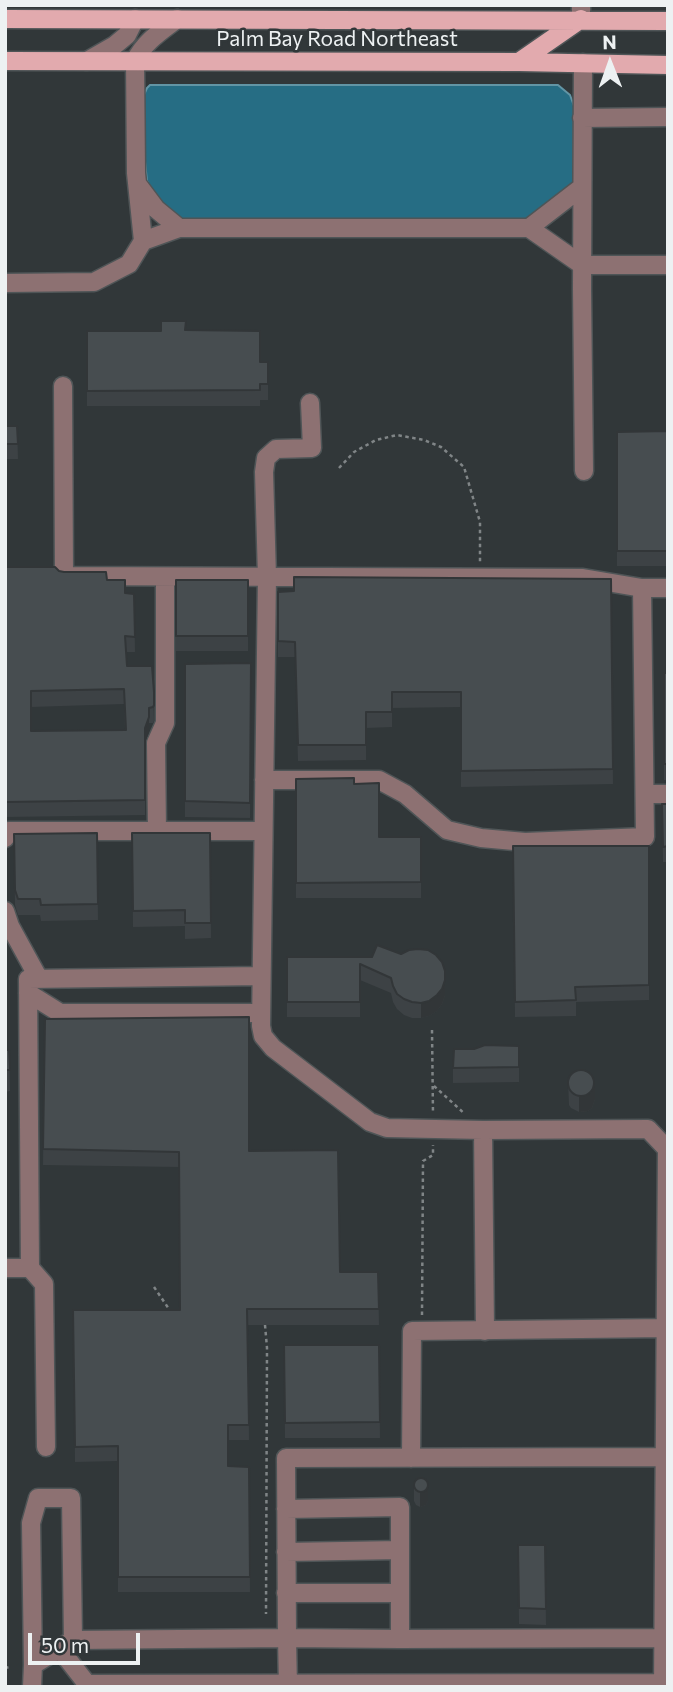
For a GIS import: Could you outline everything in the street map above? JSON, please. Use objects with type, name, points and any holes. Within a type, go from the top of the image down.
[{"type":"main road","name":"Palm Bay Road Northeast","points":[[5,19],[581,12],[668,20]]},
{"type":"main road","points":[[519,62],[581,12]]},
{"type":"main road","name":"Palm Bay Road Northeast","points":[[5,61],[519,62],[668,65]]},
{"type":"street","points":[[87,61],[127,35],[135,19]]},
{"type":"street","points":[[5,284],[94,282],[129,264],[143,241],[137,184],[135,61],[151,38],[177,19]]},
{"type":"street","points":[[583,63],[584,471]]},
{"type":"street","points":[[582,118],[668,117]]},
{"type":"street","points":[[137,184],[156,209],[179,228]]},
{"type":"street","points":[[529,228],[582,187]]},
{"type":"street","points":[[143,241],[179,228],[529,228],[582,265],[668,265]]},
{"type":"street","points":[[63,386],[64,576],[583,578],[642,588],[668,588]]},
{"type":"street","points":[[32,1687],[31,1523],[38,1498],[71,1498],[66,1644],[88,1684],[663,1685],[667,1149],[648,1129],[387,1128],[370,1122],[273,1048],[263,1036],[261,976],[267,577],[265,458],[276,449],[312,448],[310,403]]},
{"type":"street","points":[[157,831],[156,743],[165,723],[165,577]]},
{"type":"street","points":[[264,780],[380,780],[405,794],[447,830],[481,838],[525,842],[645,837],[642,588]]},
{"type":"street","points":[[645,794],[668,794]]},
{"type":"street","points":[[5,838],[9,831],[263,831]]},
{"type":"street","points":[[5,911],[34,986],[60,1013],[261,1013]]},
{"type":"street","points":[[34,986],[261,976]]},
{"type":"street","points":[[34,986],[30,1268],[44,1284],[46,1447]]},
{"type":"street","points":[[483,1130],[485,1331]]},
{"type":"street","points":[[5,1268],[30,1268]]},
{"type":"street","points":[[411,1458],[412,1331],[666,1328]]},
{"type":"street","points":[[288,1685],[286,1458],[665,1457]]},
{"type":"street","points":[[286,1508],[400,1507],[400,1639]]},
{"type":"street","points":[[286,1552],[400,1550]]},
{"type":"street","points":[[286,1593],[400,1593]]},
{"type":"street","points":[[33,1665],[66,1644],[287,1638],[663,1639]]},
{"type":"path","points":[[339,468],[354,452],[376,440],[397,435],[424,440],[441,447],[464,467],[480,522],[480,577]]},
{"type":"path","points":[[422,1331],[424,1161],[433,1155],[432,1030]]},
{"type":"path","points":[[433,1085],[483,1130]]},
{"type":"path","points":[[154,1287],[173,1315]]},
{"type":"path","points":[[257,1325],[266,1325],[267,1348],[266,1614]]},
{"type":"path","points":[[5,1668],[10,1667]]},
{"type":"water","points":[[150,85],[558,85],[570,95],[574,106],[573,184],[532,218],[504,226],[187,223],[156,201],[147,181],[143,97]]},
{"type":"building","points":[[161,321],[186,321],[185,330],[260,331],[260,362],[268,362],[268,384],[260,384],[260,390],[87,391],[87,331],[161,331]]},
{"type":"building","points":[[5,426],[17,426],[18,444],[5,444]]},
{"type":"building","points":[[668,431],[668,551],[617,551],[617,432]]},
{"type":"building","points":[[5,567],[55,567],[64,572],[106,572],[107,580],[125,580],[125,593],[134,594],[135,637],[125,636],[127,666],[152,666],[154,705],[149,708],[145,728],[145,800],[5,802]],"holes":[[[124,689],[126,730],[31,731],[31,691]]]},
{"type":"building","points":[[294,577],[611,579],[613,769],[461,771],[461,692],[392,692],[392,712],[366,712],[366,745],[298,745],[295,642],[278,641],[278,592],[294,591]]},
{"type":"building","points":[[176,580],[248,580],[248,636],[176,636]]},
{"type":"building","points":[[251,663],[250,803],[185,801],[185,664]]},
{"type":"building","points":[[664,673],[668,673],[668,764],[664,764]]},
{"type":"building","points":[[354,778],[354,784],[379,783],[379,837],[421,837],[421,882],[296,883],[296,779]]},
{"type":"building","points":[[662,804],[668,804],[668,846],[663,847]]},
{"type":"building","points":[[97,833],[98,904],[41,905],[40,899],[18,899],[15,890],[14,834]]},
{"type":"building","points":[[132,833],[210,833],[211,923],[185,923],[185,910],[133,911]]},
{"type":"building","points":[[513,846],[649,846],[649,985],[575,987],[576,1000],[515,1002]]},
{"type":"building","points":[[377,945],[401,954],[418,949],[428,950],[436,955],[445,971],[442,989],[429,1001],[412,1002],[397,994],[391,978],[360,964],[360,1002],[287,1002],[287,957],[372,957]]},
{"type":"building","points":[[249,1017],[249,1151],[338,1150],[340,1272],[378,1272],[379,1309],[247,1309],[249,1425],[228,1425],[228,1466],[249,1467],[250,1577],[118,1577],[118,1446],[75,1447],[73,1310],[180,1310],[179,1152],[43,1149],[45,1019]]},
{"type":"building","points":[[485,1045],[519,1046],[519,1067],[453,1068],[454,1049],[474,1049]]},
{"type":"building","points":[[5,1050],[9,1050],[10,1070],[5,1070]]},
{"type":"building","points":[[581,1070],[590,1074],[594,1083],[590,1092],[581,1096],[572,1092],[568,1083],[572,1074]]},
{"type":"building","points":[[284,1345],[379,1345],[380,1422],[285,1423]]},
{"type":"building","points":[[421,1478],[426,1480],[426,1490],[421,1492],[416,1490],[414,1485],[416,1480]]},
{"type":"building","points":[[518,1545],[545,1545],[546,1609],[519,1608]]}]
